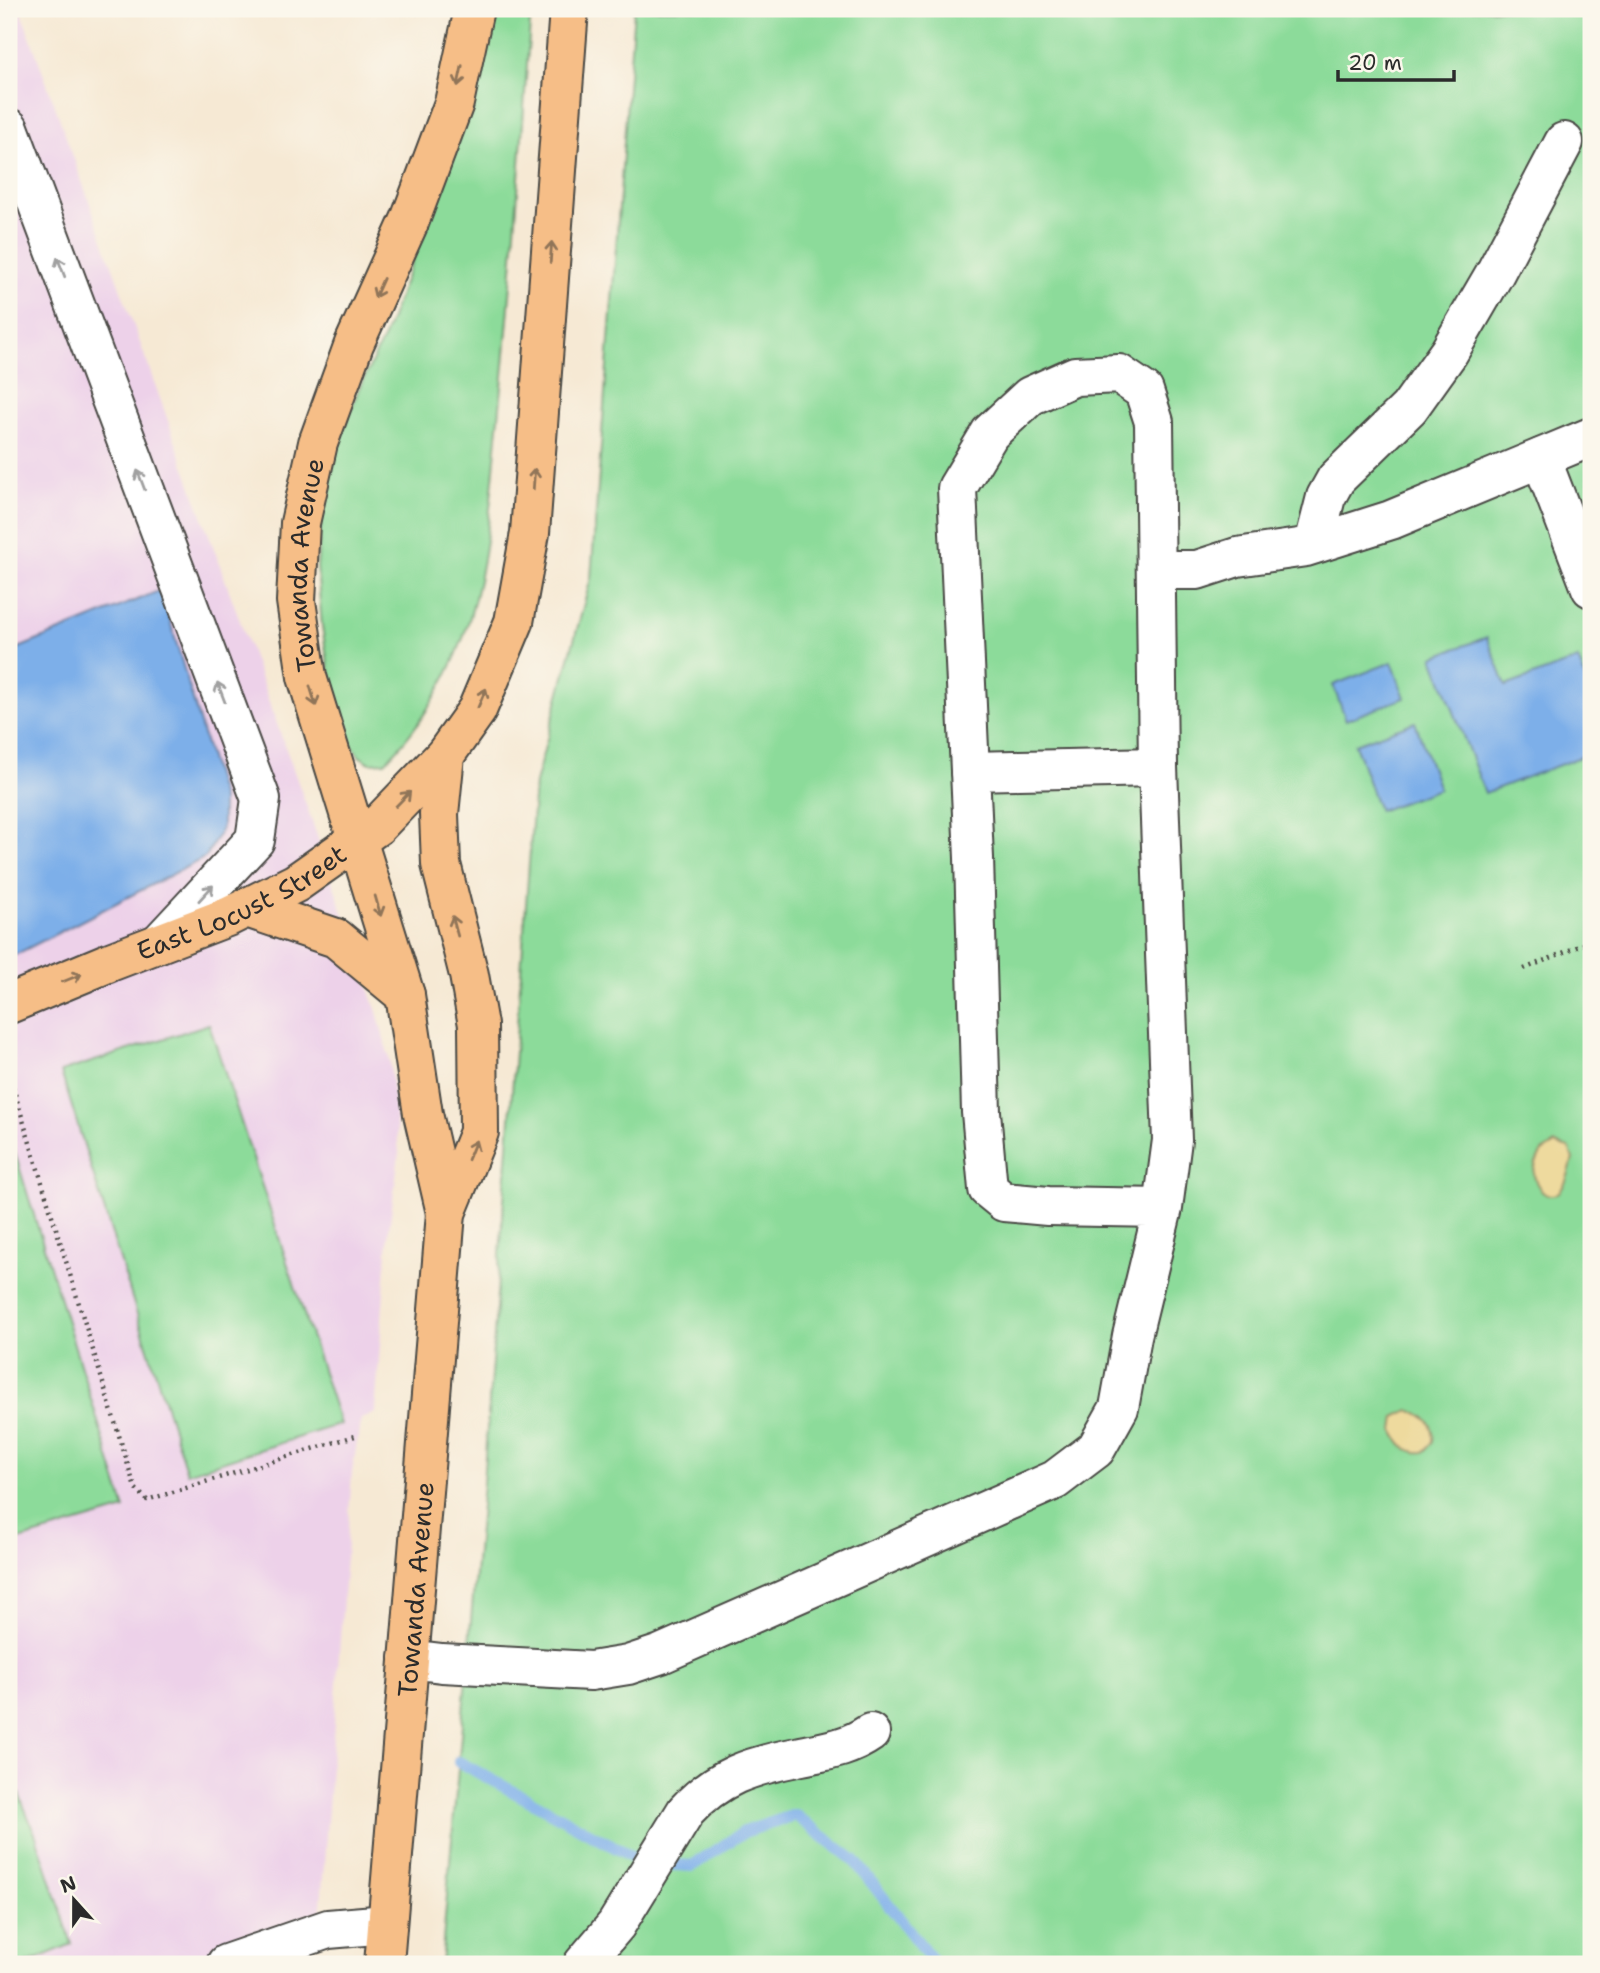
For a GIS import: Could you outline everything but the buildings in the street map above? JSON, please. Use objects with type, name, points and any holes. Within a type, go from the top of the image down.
[{"type":"main road","name":"Towanda Avenue","points":[[446,1213],[423,1114],[405,995],[307,677],[296,601],[300,523],[318,443],[345,369],[410,220],[454,103],[474,9]]},
{"type":"main road","points":[[444,755],[477,710],[514,622],[530,533],[569,9]]},
{"type":"main road","name":"Towanda Avenue","points":[[384,1964],[446,1213],[479,1132],[478,1025],[469,975],[441,864],[439,814],[444,755]]},
{"type":"main road","name":"East Locust Street","points":[[9,1004],[230,916],[296,883],[377,827],[444,755]]},
{"type":"main road","points":[[247,908],[335,938],[405,995]]},
{"type":"lane","points":[[9,128],[261,799],[255,840],[159,943]]},
{"type":"lane","points":[[1314,544],[1326,497],[1336,479],[1409,408],[1449,352],[1495,273],[1564,142]]},
{"type":"lane","points":[[409,1659],[591,1671],[628,1665],[661,1654],[1055,1480],[1096,1449],[1119,1408],[1132,1336],[1163,1208],[1172,1140],[1158,766],[1154,422],[1144,391],[1119,374],[1075,376],[1030,396],[990,433],[957,488],[970,771],[981,1112],[988,1189],[1004,1202],[1048,1206],[1163,1208]]},
{"type":"lane","points":[[1156,570],[1197,570],[1237,557],[1314,544],[1391,520],[1591,437]]},
{"type":"lane","points":[[1541,458],[1591,588]]},
{"type":"lane","points":[[970,771],[1158,766]]},
{"type":"lane","points":[[583,1964],[616,1925],[686,1811],[701,1796],[721,1780],[743,1770],[853,1745],[870,1733]]},
{"type":"lane","points":[[226,1964],[328,1929],[387,1924]]},
{"type":"path","points":[[1524,969],[1591,941]]},
{"type":"path","points":[[9,1074],[135,1488],[147,1500],[358,1434]]},
{"type":"shaded area","points":[[9,9],[20,9],[309,813],[377,1012],[390,1062],[399,1153],[388,1237],[375,1413],[361,1419],[352,1472],[320,1919],[197,1964],[9,1964]]},
{"type":"green space","points":[[483,9],[531,9],[508,315],[486,543],[470,617],[447,675],[424,714],[399,748],[385,762],[370,763],[359,756],[345,735],[329,669],[317,567],[322,511],[337,449],[358,391],[384,337],[446,169]]},
{"type":"green space","points":[[634,9],[1591,9],[1591,1964],[441,1964],[483,1483],[535,783],[591,578]]},
{"type":"green space","points":[[209,1024],[340,1424],[187,1473],[61,1072]]},
{"type":"green space","points":[[9,1134],[125,1509],[9,1543]]},
{"type":"green space","points":[[9,1770],[36,1836],[72,1944],[24,1964],[9,1964]]},
{"type":"sand","points":[[1555,1144],[1569,1148],[1573,1159],[1562,1188],[1551,1195],[1539,1187],[1534,1170],[1542,1152]]},
{"type":"sand","points":[[1409,1410],[1424,1417],[1433,1430],[1433,1442],[1424,1452],[1405,1447],[1393,1430],[1395,1417]]},
{"type":"water","points":[[161,590],[222,799],[222,828],[206,857],[15,955],[9,955],[9,652]]},
{"type":"water","points":[[1487,637],[1506,686],[1578,659],[1591,693],[1591,753],[1485,793],[1433,657]]},
{"type":"water","points":[[1392,662],[1405,698],[1346,720],[1333,685]]},
{"type":"water","points":[[1415,722],[1439,789],[1379,811],[1355,744]]},
{"type":"waterway","points":[[459,1762],[644,1863],[692,1866],[744,1832],[795,1815],[854,1860],[935,1964]]}]
